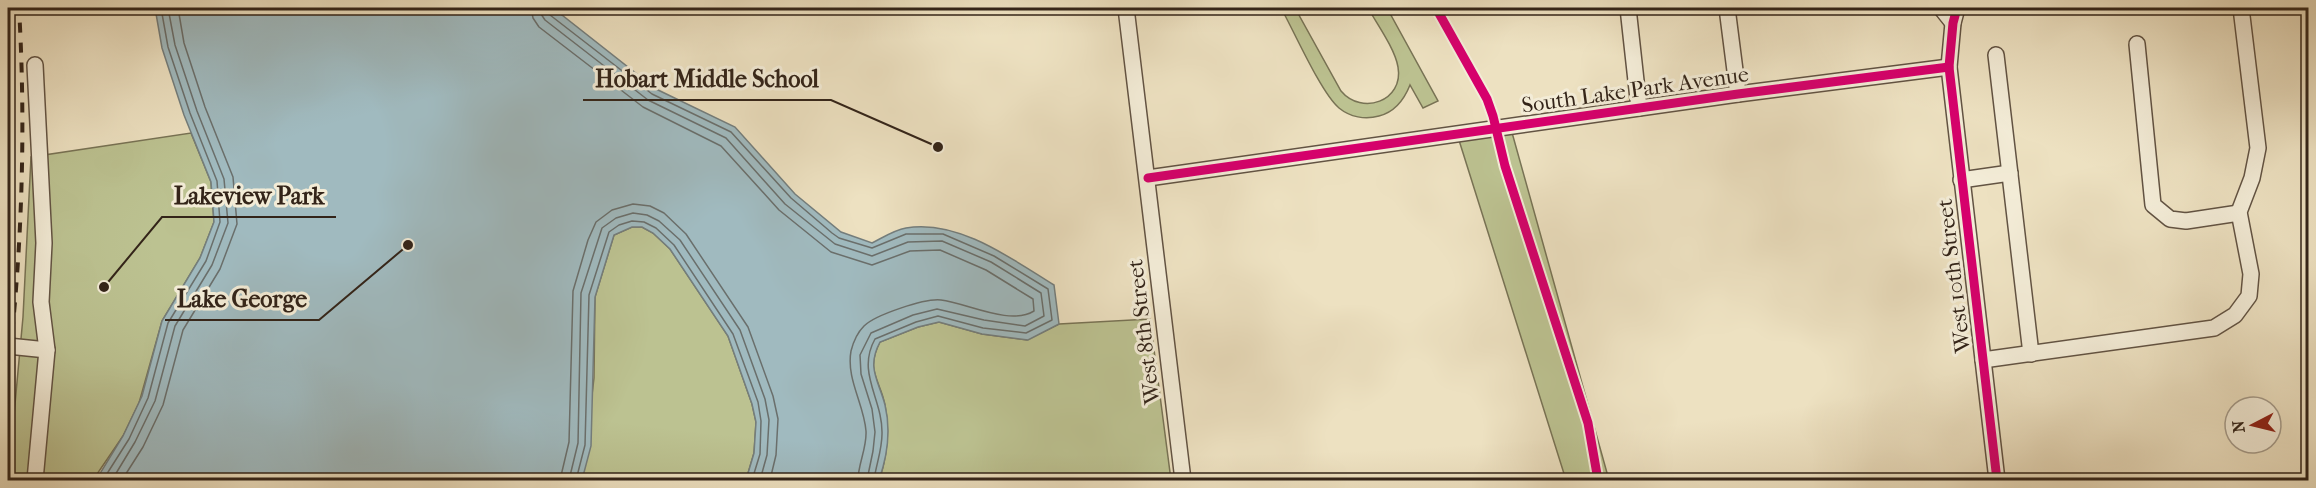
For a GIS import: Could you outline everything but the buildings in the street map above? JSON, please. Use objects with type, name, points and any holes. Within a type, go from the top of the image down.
[{"type":"street","name":"West 8th Street","points":[[1126,8],[1148,178],[1182,480]]},
{"type":"street","points":[[1628,8],[1639,108]]},
{"type":"street","points":[[1726,8],[1738,94]]},
{"type":"street","points":[[1941,8],[1953,23]]},
{"type":"street","name":"West 10th Street","points":[[1957,8],[1953,23],[1949,67],[1997,480]]},
{"type":"street","points":[[1983,360],[2214,328],[2235,315],[2249,296],[2251,274],[2239,213],[2252,178],[2258,148],[2241,8]]},
{"type":"street","points":[[2137,44],[2153,205],[2170,219],[2186,221],[2239,213]]},
{"type":"street","points":[[1996,55],[2031,354]]},
{"type":"street","points":[[35,65],[44,243],[41,303],[47,350],[35,480]]},
{"type":"street","name":"South Lake Park Avenue","points":[[1148,178],[1738,94],[1949,67]]},
{"type":"street","points":[[1961,180],[2010,173]]},
{"type":"street","points":[[8,346],[47,350]]},
{"type":"green space","points":[[1281,8],[1295,8],[1341,91],[1350,99],[1360,103],[1370,103],[1388,96],[1395,89],[1398,79],[1398,67],[1393,52],[1368,8],[1387,8],[1438,101],[1423,108],[1410,85],[1398,105],[1385,114],[1363,118],[1343,111],[1324,89]]},
{"type":"green space","points":[[1511,129],[1609,480],[1566,480],[1458,137]]},
{"type":"green space","points":[[191,133],[211,182],[214,222],[200,258],[162,321],[139,403],[123,436],[93,480],[8,480],[23,317],[31,157]]},
{"type":"green space","points":[[632,227],[642,227],[653,233],[670,249],[728,336],[756,422],[754,453],[746,480],[582,480],[594,378],[595,297],[614,235]]},
{"type":"green space","points":[[1150,319],[1171,480],[879,480],[886,453],[887,434],[887,414],[874,368],[880,342],[918,327],[939,322],[982,334],[1027,340],[1059,324]]},
{"type":"water","points":[[155,8],[553,8],[656,89],[735,127],[795,194],[841,232],[872,243],[906,228],[926,227],[945,229],[984,243],[1054,285],[1059,324],[1028,340],[982,334],[939,322],[918,327],[880,342],[874,359],[874,367],[887,414],[888,434],[879,480],[746,480],[754,453],[756,422],[728,336],[670,249],[653,233],[642,227],[632,227],[614,235],[595,297],[591,446],[582,480],[96,480],[123,436],[142,396],[162,321],[200,258],[214,222],[211,182],[184,115],[162,48]]},
{"type":"railway","points":[[8,372],[17,281],[21,190],[22,99],[19,8]]},
{"type":"cycle path","points":[[1436,8],[1487,99],[1493,116],[1505,166],[1588,423],[1598,480]]},
{"type":"cycle path","points":[[1957,8],[1953,23],[1949,67],[1997,480]]},
{"type":"cycle path","points":[[1148,178],[1738,94],[1949,67]]},
{"type":"place","name":"Hobart Middle School","points":[[938,147]]},
{"type":"place","name":"Lake George","points":[[408,245]]},
{"type":"place","name":"Lakeview Park","points":[[104,287]]}]
